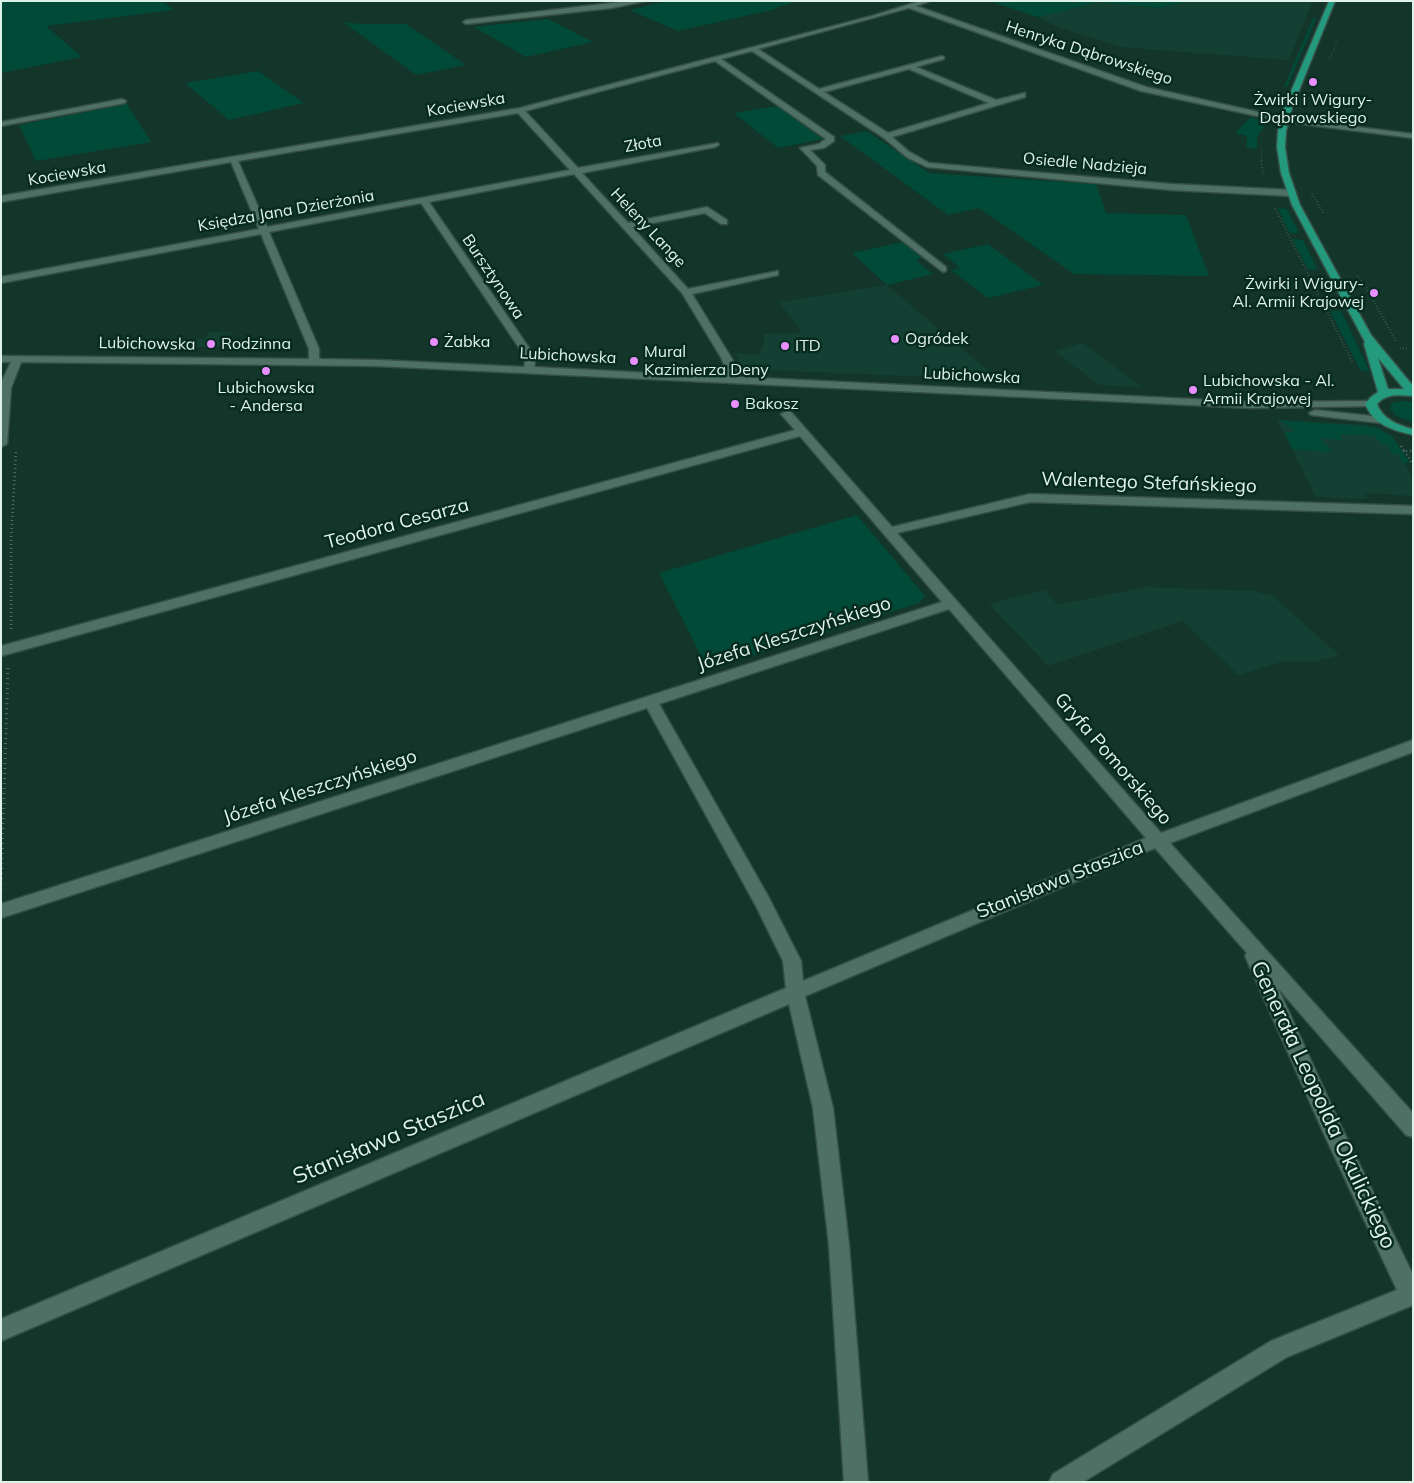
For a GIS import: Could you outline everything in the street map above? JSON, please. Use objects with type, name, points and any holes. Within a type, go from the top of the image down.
[{"type":"main road","points":[[1332,1],[1288,108],[1281,147],[1284,173],[1296,205],[1366,336],[1384,393]]},
{"type":"main road","points":[[1366,336],[1413,393]]},
{"type":"main road","points":[[1408,447],[1407,431],[1382,420],[1373,412],[1371,404],[1374,398],[1384,393],[1413,393]]},
{"type":"street","points":[[466,22],[642,1]]},
{"type":"street","name":"Kociewska","points":[[1,200],[520,110],[927,1]]},
{"type":"street","name":"Henryka Dąbrowskiego","points":[[909,6],[1144,89],[1285,120],[1413,136]]},
{"type":"street","name":"Osiedle Nadzieja","points":[[753,49],[887,136],[897,148],[927,165],[1171,187],[1292,193]]},
{"type":"street","points":[[715,58],[831,139],[821,146],[804,148],[821,165],[821,173],[943,269]]},
{"type":"street","points":[[818,91],[942,58]]},
{"type":"street","points":[[910,67],[996,103]]},
{"type":"street","points":[[887,136],[1022,95]]},
{"type":"street","points":[[1,124],[122,101]]},
{"type":"street","name":"Heleny Lange","points":[[520,110],[686,292],[727,359],[733,380]]},
{"type":"street","name":"Złota","points":[[576,172],[716,145]]},
{"type":"street","points":[[234,160],[314,349],[314,362]]},
{"type":"street","name":"Księdza Jana Dzierżonia","points":[[1,280],[576,172]]},
{"type":"street","name":"Bursztynowa","points":[[424,201],[531,358],[528,370]]},
{"type":"street","points":[[625,226],[707,210],[724,222]]},
{"type":"street","points":[[686,292],[775,273]]},
{"type":"street","name":"Lubichowska","points":[[1,359],[377,363],[1252,406],[1382,420]]},
{"type":"street","points":[[1,444],[4,389],[11,366],[18,359]]},
{"type":"street","name":"Lubichowska","points":[[1252,406],[1371,404]]},
{"type":"street","name":"Gryfa Pomorskiego","points":[[787,414],[1158,841],[1413,1128]]},
{"type":"street","name":"Teodora Cesarza","points":[[1,651],[802,432]]},
{"type":"street","name":"Walentego Stefańskiego","points":[[889,531],[1030,498],[1413,510]]},
{"type":"street","name":"Józefa Kleszczyńskiego","points":[[1,911],[951,604]]},
{"type":"street","points":[[650,701],[792,961],[795,991],[823,1108],[839,1245],[856,1482]]},
{"type":"street","name":"Stanisława Staszica","points":[[1,1330],[795,991],[1124,853],[1413,746]]},
{"type":"street","name":"Generała Leopolda Okulickiego","points":[[1062,1482],[1279,1349],[1412,1294],[1332,1130],[1249,943]]},
{"type":"path","points":[[1326,60],[1331,56],[1338,39]]},
{"type":"path","points":[[1309,190],[1325,217]]},
{"type":"path","points":[[1358,282],[1353,273],[1363,282],[1404,354]]},
{"type":"path","points":[[770,408],[766,403],[774,401],[774,395]]},
{"type":"path","points":[[1408,447],[1413,464]]},
{"type":"shaded area","points":[[1,1],[162,1],[174,10],[46,26],[82,57],[1,73]]},
{"type":"shaded area","points":[[668,1],[799,1],[776,9],[678,31],[630,10]]},
{"type":"shaded area","points":[[989,1],[1188,1],[1161,8],[1098,2],[1038,17]]},
{"type":"shaded area","points":[[1188,1],[1313,1],[1289,60],[1120,47],[1058,27],[1038,17],[1098,2],[1161,8]]},
{"type":"shaded area","points":[[1314,16],[1316,19],[1287,87],[1284,87]]},
{"type":"shaded area","points":[[548,19],[593,42],[526,57],[474,27]]},
{"type":"shaded area","points":[[343,22],[406,24],[466,65],[416,75]]},
{"type":"shaded area","points":[[258,71],[304,103],[229,120],[185,83]]},
{"type":"shaded area","points":[[127,104],[151,142],[36,161],[19,125]]},
{"type":"shaded area","points":[[777,106],[823,139],[778,148],[734,113]]},
{"type":"shaded area","points":[[1251,117],[1261,120],[1265,126],[1257,137],[1257,149],[1246,147],[1247,136],[1235,133]]},
{"type":"shaded area","points":[[867,131],[929,173],[1096,184],[1106,213],[1186,215],[1209,276],[1074,274],[979,208],[948,215],[840,136]]},
{"type":"shaded area","points":[[1278,208],[1287,209],[1299,233],[1289,233]]},
{"type":"shaded area","points":[[1292,239],[1303,240],[1318,270],[1308,269]]},
{"type":"shaded area","points":[[903,242],[921,257],[917,261],[933,274],[887,285],[852,253]]},
{"type":"shaded area","points":[[988,244],[1043,285],[988,298],[951,270],[960,268],[943,254]]},
{"type":"shaded area","points":[[887,285],[999,380],[744,369],[734,353],[758,355],[763,345],[764,334],[802,333],[779,302]]},
{"type":"shaded area","points":[[1330,311],[1341,311],[1370,372],[1360,370]]},
{"type":"shaded area","points":[[208,332],[232,332],[224,347],[190,347],[194,339],[205,339]]},
{"type":"shaded area","points":[[1083,343],[1142,387],[1099,385],[1055,351]]},
{"type":"shaded area","points":[[1402,401],[1413,402],[1413,422],[1396,416],[1390,409],[1392,403]]},
{"type":"shaded area","points":[[1277,420],[1367,425],[1392,438],[1413,479],[1413,496],[1365,493],[1367,499],[1316,497]]},
{"type":"shaded area","points":[[1279,420],[1375,427],[1392,436],[1410,463],[1403,463],[1399,454],[1393,454],[1387,445],[1381,444],[1375,436],[1340,434],[1342,440],[1321,438],[1331,452],[1292,449],[1285,432],[1296,432]]},
{"type":"shaded area","points":[[857,515],[925,596],[919,603],[708,670],[659,573]]},
{"type":"shaded area","points":[[1147,587],[1254,591],[1273,596],[1339,655],[1318,661],[1285,661],[1238,675],[1183,621],[1048,666],[989,604],[1044,590],[1058,605]]},
{"type":"place","name":"Żwirki i Wigury- Dąbrowskiego","points":[[1313,82]]},
{"type":"place","name":"Żwirki i Wigury- Al. Armii Krajowej","points":[[1374,293]]},
{"type":"place","name":"Ogródek","points":[[895,339]]},
{"type":"place","name":"Żabka","points":[[434,342]]},
{"type":"place","name":"Rodzinna","points":[[211,344]]},
{"type":"place","name":"ITD","points":[[785,346]]},
{"type":"place","name":"Mural Kazimierza Deny","points":[[634,361]]},
{"type":"place","name":"Lubichowska - Andersa","points":[[266,371]]},
{"type":"place","name":"Lubichowska - Al. Armii Krajowej","points":[[1193,390]]},
{"type":"place","name":"Bakosz","points":[[735,404]]}]
